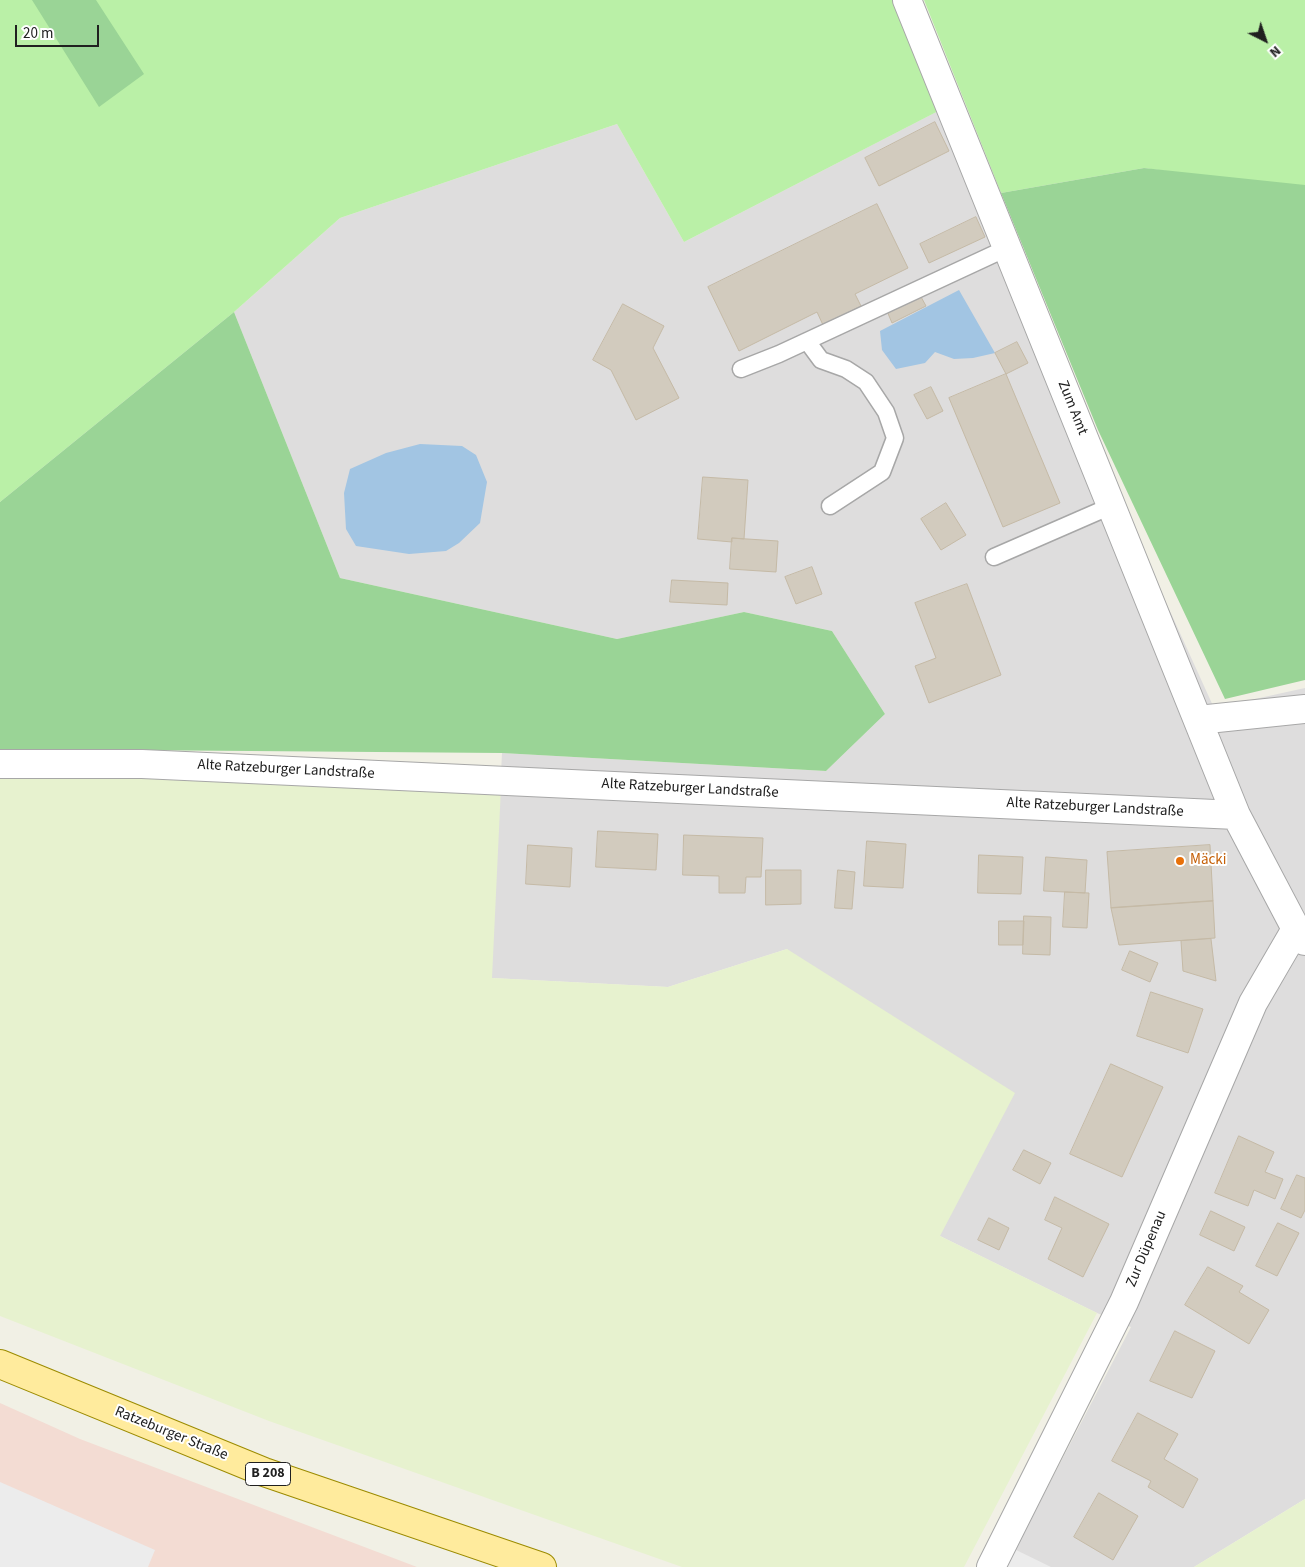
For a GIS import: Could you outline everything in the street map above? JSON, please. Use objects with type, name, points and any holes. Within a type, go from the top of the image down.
[{"type":"main road","name":"Ratzeburger Straße","points":[[0,1364],[264,1472],[542,1567]]},
{"type":"street","name":"Zum Amt","points":[[908,0],[1236,815]]},
{"type":"street","points":[[1198,720],[1305,708]]},
{"type":"street","name":"Alte Ratzeburger Landstraße","points":[[0,764],[142,764],[1236,815]]},
{"type":"street","points":[[1236,815],[1300,935]]},
{"type":"street","name":"Zur Düpenau","points":[[991,1567],[1124,1302],[1253,1003],[1300,935]]},
{"type":"lane","points":[[741,369],[807,341],[1007,248]]},
{"type":"lane","points":[[807,341],[821,360],[846,369],[866,382],[886,412],[895,438],[882,472],[830,506]]},
{"type":"lane","points":[[994,557],[1111,506]]},
{"type":"shaded area","points":[[942,109],[1214,708],[1305,688],[1305,1499],[1194,1567],[1006,1567],[1131,1327],[1097,1313],[940,1236],[787,949],[668,987],[491,978],[502,753],[826,771],[885,714],[832,631],[744,612],[617,639],[340,578],[234,312],[340,218],[617,124],[684,242]]},
{"type":"shaded area","points":[[0,1403],[80,1439],[417,1567],[0,1567]]},
{"type":"shaded area","points":[[0,1482],[155,1550],[148,1567],[0,1567]]},
{"type":"shaded area","points":[[1012,1548],[1051,1567],[1002,1567]]},
{"type":"green space","points":[[0,0],[907,0],[950,105],[684,242],[617,124],[340,218],[234,312],[0,502]]},
{"type":"green space","points":[[32,0],[96,0],[144,74],[99,107]]},
{"type":"green space","points":[[924,0],[1305,0],[1305,190],[1144,168],[1001,193]]},
{"type":"green space","points":[[1144,168],[1305,185],[1305,680],[1225,699],[1098,430],[1001,193]]},
{"type":"green space","points":[[234,312],[340,578],[617,639],[744,612],[832,631],[885,714],[826,771],[502,753],[0,749],[0,502]]},
{"type":"green space","points":[[113,774],[501,787],[492,978],[668,987],[787,949],[1015,1093],[940,1236],[1097,1313],[964,1567],[682,1567],[269,1421],[0,1316],[0,777]]},
{"type":"green space","points":[[1305,1499],[1305,1567],[1194,1567]]},
{"type":"water","points":[[959,290],[995,353],[973,358],[954,359],[935,352],[925,363],[896,369],[882,350],[880,331]]},
{"type":"water","points":[[420,444],[462,446],[476,455],[487,482],[480,523],[459,543],[446,551],[409,554],[356,546],[346,529],[344,493],[350,469],[386,453]]},
{"type":"building","points":[[935,122],[949,151],[879,186],[865,158]]},
{"type":"building","points":[[877,204],[908,268],[855,294],[861,306],[823,325],[817,312],[739,351],[708,287]]},
{"type":"building","points":[[976,217],[985,237],[929,263],[920,244]]},
{"type":"building","points":[[920,295],[926,306],[892,323],[887,311]]},
{"type":"building","points":[[623,304],[664,326],[653,348],[679,398],[636,420],[611,370],[593,360]]},
{"type":"building","points":[[1017,342],[1028,363],[1006,374],[995,353]]},
{"type":"building","points":[[1006,374],[1060,503],[1003,527],[949,398]]},
{"type":"building","points":[[931,387],[943,411],[927,419],[914,395]]},
{"type":"building","points":[[703,477],[748,480],[744,539],[732,538],[732,542],[698,539]]},
{"type":"building","points":[[946,503],[966,535],[941,550],[921,519]]},
{"type":"building","points":[[732,538],[778,541],[776,572],[730,569]]},
{"type":"building","points":[[812,567],[822,594],[796,604],[785,577]]},
{"type":"building","points":[[672,580],[728,583],[727,605],[670,602]]},
{"type":"building","points":[[967,584],[1001,675],[929,703],[915,666],[936,658],[915,603]]},
{"type":"building","points":[[598,831],[658,834],[656,870],[596,867]]},
{"type":"building","points":[[684,835],[763,838],[761,877],[746,877],[745,893],[719,893],[719,876],[683,875]]},
{"type":"building","points":[[867,841],[906,844],[903,888],[864,886]]},
{"type":"building","points":[[528,845],[572,848],[570,887],[526,884]]},
{"type":"building","points":[[1210,845],[1213,901],[1111,908],[1107,852]]},
{"type":"building","points":[[979,855],[1023,857],[1021,894],[978,893]]},
{"type":"building","points":[[1046,857],[1087,860],[1085,893],[1044,891]]},
{"type":"building","points":[[766,870],[801,870],[801,904],[766,905]]},
{"type":"building","points":[[838,870],[855,872],[852,909],[835,908]]},
{"type":"building","points":[[1065,892],[1089,893],[1087,928],[1063,927]]},
{"type":"building","points":[[1213,901],[1215,938],[1119,945],[1111,908]]},
{"type":"building","points":[[1024,916],[1051,917],[1050,955],[1023,954]]},
{"type":"building","points":[[999,921],[1024,921],[1023,945],[999,945]]},
{"type":"building","points":[[1211,939],[1216,981],[1183,971],[1181,941]]},
{"type":"building","points":[[1130,951],[1158,963],[1150,982],[1122,970]]},
{"type":"building","points":[[1151,992],[1203,1009],[1188,1053],[1137,1036]]},
{"type":"building","points":[[1111,1064],[1163,1087],[1122,1177],[1070,1154]]},
{"type":"building","points":[[1239,1136],[1274,1152],[1265,1172],[1283,1179],[1275,1199],[1254,1190],[1248,1206],[1215,1193]]},
{"type":"building","points":[[1024,1150],[1051,1163],[1040,1184],[1013,1170]]},
{"type":"building","points":[[1297,1175],[1305,1178],[1305,1210],[1301,1218],[1281,1209]]},
{"type":"building","points":[[1055,1197],[1109,1224],[1083,1277],[1048,1259],[1062,1228],[1045,1220]]},
{"type":"building","points":[[1211,1211],[1245,1227],[1234,1251],[1200,1235]]},
{"type":"building","points":[[989,1218],[1009,1228],[999,1250],[978,1240]]},
{"type":"building","points":[[1278,1223],[1299,1233],[1277,1276],[1256,1266]]},
{"type":"building","points":[[1208,1267],[1243,1286],[1239,1292],[1269,1310],[1249,1344],[1185,1305]]},
{"type":"building","points":[[1175,1331],[1215,1351],[1192,1398],[1150,1381]]},
{"type":"building","points":[[1138,1413],[1178,1434],[1164,1459],[1198,1479],[1183,1508],[1148,1487],[1151,1481],[1112,1461]]},
{"type":"building","points":[[1099,1493],[1138,1516],[1113,1560],[1074,1537]]},
{"type":"place","name":"Mäcki","points":[[1180,861]]}]
